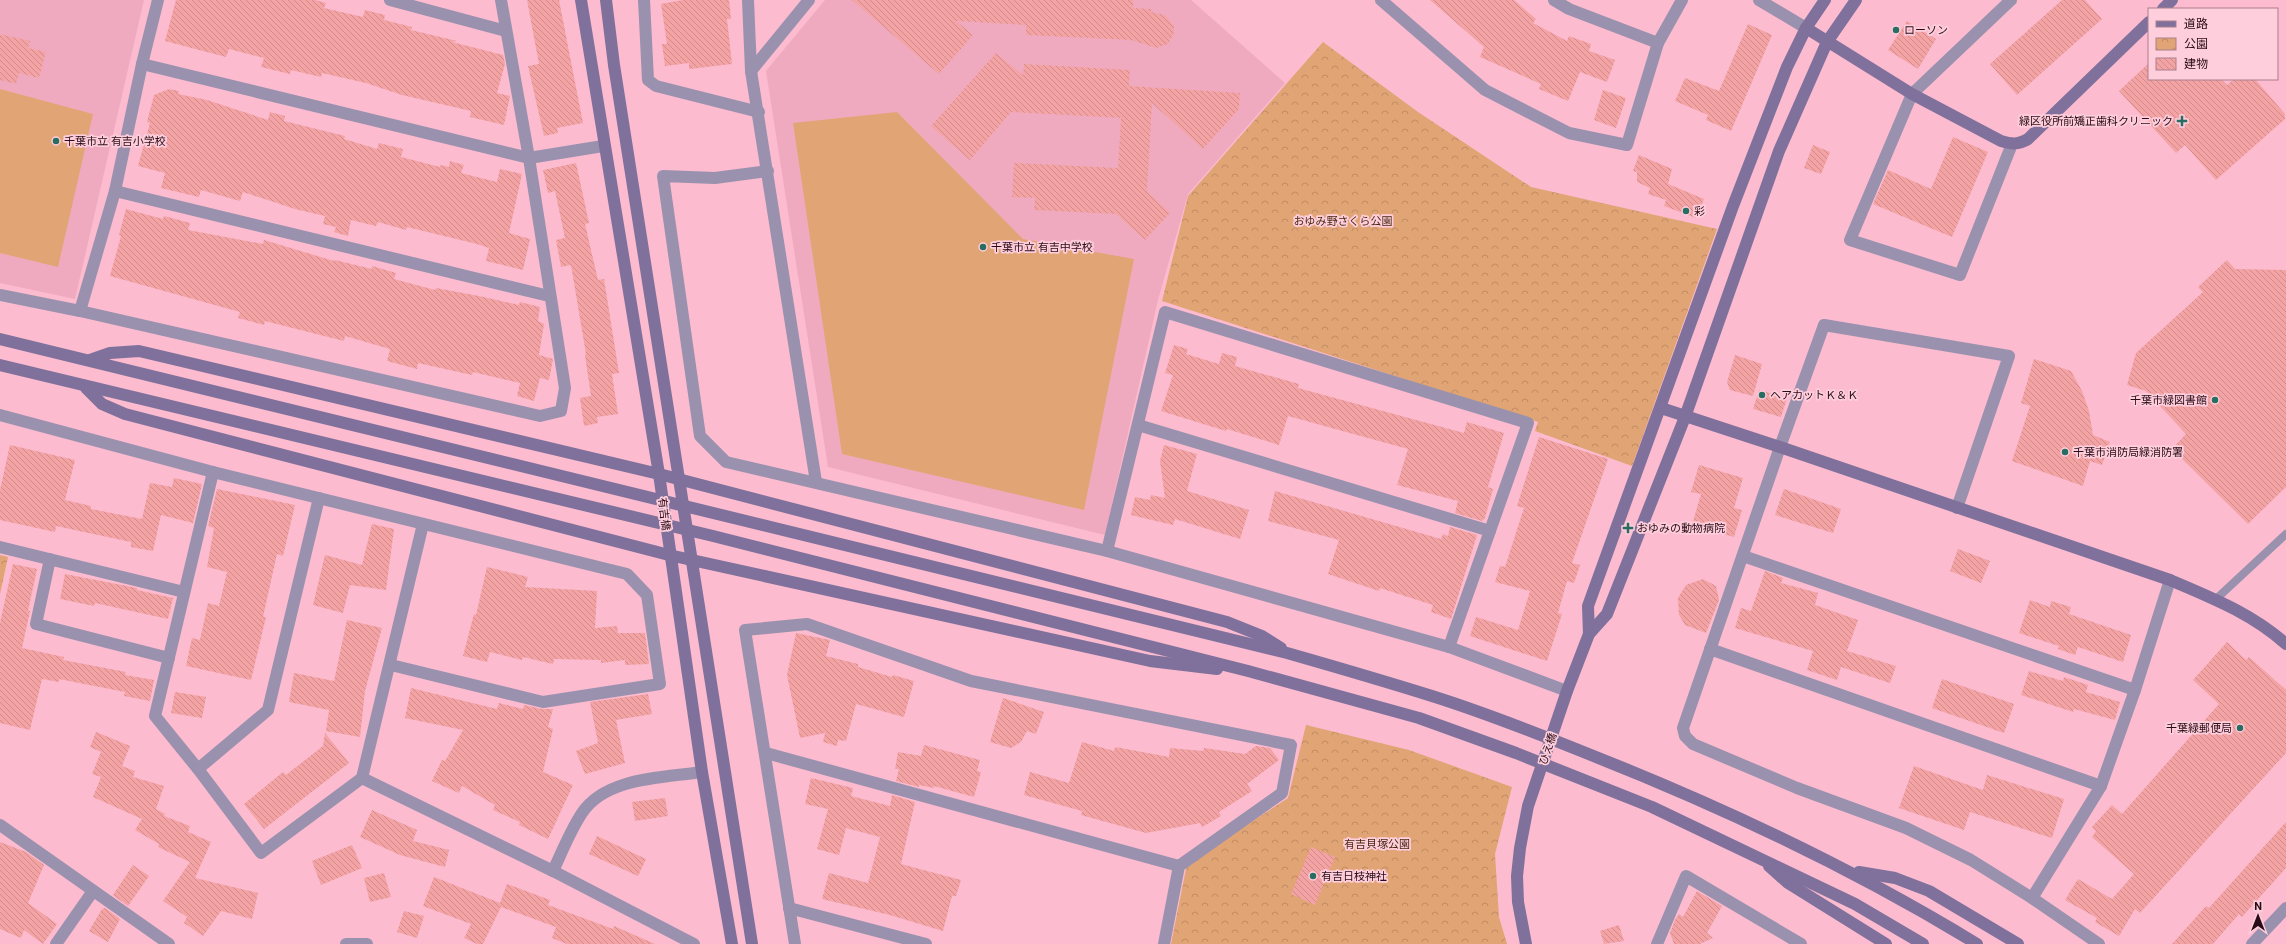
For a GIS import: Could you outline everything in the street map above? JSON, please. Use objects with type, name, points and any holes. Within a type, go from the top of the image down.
[{"type":"street","points":[[80,311],[115,192],[142,64],[158,0]]},
{"type":"street","points":[[390,0],[506,31]]},
{"type":"street","points":[[0,295],[80,311],[540,416],[561,411],[565,388],[549,296],[529,158],[501,0]]},
{"type":"street","name":"有吉橋","points":[[581,0],[603,146],[659,474],[669,555],[702,772],[732,944]]},
{"type":"street","name":"有吉橋","points":[[606,0],[614,65],[678,480],[693,560],[752,944]]},
{"type":"street","points":[[644,0],[648,80],[656,86],[759,112]]},
{"type":"street","points":[[748,0],[752,71],[816,482]]},
{"type":"street","points":[[752,71],[809,0]]},
{"type":"street","points":[[1381,0],[1485,90],[1569,133],[1627,145],[1658,43],[1682,0]]},
{"type":"street","points":[[1554,0],[1569,9],[1658,43]]},
{"type":"street","points":[[1759,0],[1912,94],[2001,141],[2012,144],[2021,143],[2028,139],[2148,23]]},
{"type":"street","points":[[1589,634],[1588,606],[1733,206],[1787,67],[1806,28],[1825,0]]},
{"type":"street","points":[[1589,634],[1607,614],[1685,416],[1722,316],[1779,151],[1827,42],[1856,0]]},
{"type":"street","points":[[2011,0],[1912,94],[1850,240],[1960,275],[2012,144]]},
{"type":"street","points":[[2164,8],[2172,0]]},
{"type":"street","points":[[142,64],[529,158],[603,146]]},
{"type":"street","points":[[768,171],[714,178],[663,176],[700,436],[726,462],[1107,551],[1449,647],[1567,691]]},
{"type":"street","points":[[115,192],[549,296]]},
{"type":"street","points":[[1107,551],[1165,312],[1528,423],[1449,647]]},
{"type":"street","points":[[1957,508],[2009,356],[1824,325],[1710,648],[1683,728],[1685,736],[1693,744],[1797,788],[1906,828],[1972,860],[2032,898],[2099,944]]},
{"type":"street","points":[[0,339],[1287,653],[1433,696],[1529,730],[1652,779],[1766,830],[1848,870],[1910,903],[1977,944]]},
{"type":"street","points":[[89,360],[110,354],[139,351],[659,474],[1227,622],[1262,636],[1287,653]]},
{"type":"street","points":[[0,366],[706,534],[1248,671],[1419,718],[1516,753],[1652,807],[1855,904],[1923,944]]},
{"type":"street","points":[[85,387],[102,404],[125,414],[669,555],[1150,661],[1188,667],[1248,671]]},
{"type":"street","points":[[1661,408],[2170,580],[2216,600],[2266,626],[2286,644]]},
{"type":"street","points":[[0,415],[213,472],[627,574],[648,595],[660,684],[543,702],[391,665]]},
{"type":"street","points":[[1138,425],[1490,531]]},
{"type":"street","points":[[213,472],[155,716],[198,769],[261,853],[362,778],[391,665],[423,524]]},
{"type":"street","points":[[198,769],[268,710],[319,498]]},
{"type":"street","points":[[0,547],[184,592]]},
{"type":"street","points":[[1743,556],[2135,690]]},
{"type":"street","points":[[50,559],[36,624],[169,658]]},
{"type":"street","points":[[2032,898],[2101,786],[2135,690],[2170,580]]},
{"type":"street","points":[[795,944],[766,754],[745,630],[807,624],[971,681],[1291,745],[1282,793],[1179,866],[1164,944]]},
{"type":"street","name":"ひえ橋","points":[[1526,944],[1518,902],[1517,876],[1520,848],[1528,806],[1567,691],[1589,634]]},
{"type":"street","points":[[1710,648],[2101,786]]},
{"type":"street","points":[[766,754],[1179,866]]},
{"type":"street","points":[[553,871],[582,813],[592,801],[622,784],[702,772]]},
{"type":"street","points":[[362,778],[553,871],[694,944]]},
{"type":"street","points":[[0,825],[169,944]]},
{"type":"street","points":[[1759,857],[1788,883],[1886,944]]},
{"type":"street","points":[[1848,870],[1895,878],[1929,891],[2018,944]]},
{"type":"street","points":[[1658,944],[1686,876],[1801,944]]},
{"type":"street","points":[[56,944],[93,891]]},
{"type":"street","points":[[789,908],[926,944]]},
{"type":"street","points":[[2252,944],[2286,908]]},
{"type":"street","points":[[346,944],[367,944]]},
{"type":"lane","points":[[2216,600],[2286,534]]},
{"type":"shaded area","name":"千葉市立 有吉小学校","points":[[0,0],[144,0],[75,299],[0,283]]},
{"type":"shaded area","name":"千葉市立 有吉中学校","points":[[825,0],[1191,0],[1285,83],[1188,194],[1158,300],[1105,535],[828,467],[766,71]]},
{"type":"green space","name":"おゆみ野さくら公園","points":[[1323,42],[1418,112],[1531,187],[1717,229],[1632,466],[1535,431],[1538,422],[1162,301],[1188,196]]},
{"type":"green space","points":[[0,89],[93,114],[58,267],[0,253]]},
{"type":"green space","points":[[897,112],[1023,239],[1134,259],[1084,510],[842,454],[793,123]]},
{"type":"green space","points":[[0,555],[8,557],[0,594]]},
{"type":"green space","name":"有吉貝塚公園","points":[[1306,725],[1409,750],[1512,787],[1495,854],[1499,917],[1507,944],[1171,944],[1187,864],[1288,798]]},
{"type":"building","points":[[176,0],[315,0],[326,3],[324,8],[363,17],[365,10],[385,15],[384,20],[412,27],[411,30],[457,41],[452,42],[503,55],[505,64],[497,93],[510,96],[504,125],[470,117],[471,111],[402,95],[366,83],[322,73],[321,77],[291,70],[290,74],[261,67],[264,58],[229,49],[226,57],[165,41]]},
{"type":"building","points":[[527,0],[559,0],[583,123],[557,128],[558,133],[544,136],[528,66],[539,64]]},
{"type":"building","points":[[683,0],[729,0],[731,19],[727,19],[732,64],[689,69],[689,63],[665,66],[662,44],[667,44],[661,4]]},
{"type":"building","points":[[852,0],[1133,0],[1133,8],[1151,9],[1151,12],[1165,15],[1174,26],[1174,33],[1168,44],[1156,48],[1131,40],[1026,35],[1026,25],[956,21],[973,35],[939,74]]},
{"type":"building","points":[[1430,0],[1514,0],[1536,19],[1533,23],[1567,41],[1569,36],[1591,44],[1589,51],[1615,60],[1607,82],[1580,72],[1568,101],[1539,89],[1541,84],[1480,57],[1484,47]]},
{"type":"building","points":[[2062,0],[2085,0],[2102,19],[2017,95],[1990,64]]},
{"type":"building","points":[[1907,21],[1936,39],[1918,69],[1888,50]]},
{"type":"building","points":[[1748,24],[1772,35],[1731,131],[1706,120],[1708,115],[1675,101],[1685,78],[1719,91]]},
{"type":"building","points":[[0,34],[30,41],[28,48],[46,52],[39,78],[19,73],[16,84],[0,80]]},
{"type":"building","points":[[996,53],[1023,75],[1024,64],[1130,70],[1129,86],[1240,93],[1239,109],[1203,149],[1152,103],[1147,191],[1170,213],[1145,240],[1116,214],[1034,210],[1035,198],[1012,197],[1014,163],[1118,168],[1121,118],[1011,112],[970,160],[931,126]]},
{"type":"building","points":[[2148,64],[2148,80],[2222,80],[2227,85],[2233,80],[2256,80],[2285,114],[2285,119],[2216,180],[2185,145],[2176,153],[2119,91]]},
{"type":"building","points":[[169,89],[179,91],[178,94],[207,100],[268,120],[270,112],[285,116],[284,121],[345,136],[344,139],[377,149],[379,143],[403,149],[401,157],[440,167],[440,165],[449,167],[450,161],[464,165],[461,173],[497,182],[500,169],[522,174],[509,233],[530,239],[523,270],[486,261],[489,248],[407,227],[406,230],[378,222],[376,226],[351,220],[348,236],[334,232],[336,227],[323,224],[325,216],[295,209],[243,192],[240,201],[201,190],[199,197],[161,188],[165,173],[138,166],[150,123],[147,122],[154,95]]},
{"type":"building","points":[[1603,90],[1626,98],[1616,128],[1594,120]]},
{"type":"building","points":[[1953,137],[1988,152],[1952,237],[1873,204],[1888,170],[1931,189]]},
{"type":"building","points":[[1813,145],[1830,152],[1821,174],[1804,168]]},
{"type":"building","points":[[1639,155],[1672,169],[1668,184],[1704,199],[1696,218],[1664,206],[1666,200],[1648,194],[1650,188],[1637,182],[1637,172],[1633,171]]},
{"type":"building","points":[[576,163],[589,223],[585,224],[598,280],[604,279],[619,373],[612,374],[618,414],[597,417],[598,423],[584,426],[580,398],[591,396],[586,354],[571,265],[561,267],[556,240],[565,238],[555,191],[548,193],[543,170]]},
{"type":"building","points":[[126,209],[163,219],[164,216],[190,223],[188,230],[263,244],[264,240],[334,261],[372,269],[372,266],[396,273],[394,279],[435,290],[436,288],[519,305],[520,302],[540,307],[538,321],[544,324],[539,355],[553,359],[549,380],[540,378],[534,401],[517,396],[520,383],[473,372],[472,375],[418,363],[417,369],[387,361],[390,349],[345,336],[344,341],[265,321],[264,325],[238,318],[240,312],[110,276],[121,236],[119,235]]},
{"type":"building","points":[[2227,260],[2235,269],[2286,270],[2286,487],[2248,524],[2172,449],[2186,434],[2146,391],[2127,385],[2136,353],[2203,292],[2198,287]]},
{"type":"building","points":[[1174,345],[1188,349],[1186,354],[1219,364],[1222,353],[1237,357],[1235,366],[1299,384],[1298,388],[1464,433],[1467,422],[1504,433],[1488,487],[1493,489],[1485,518],[1482,521],[1455,513],[1458,501],[1397,485],[1408,449],[1288,416],[1279,445],[1227,429],[1226,431],[1161,411],[1173,375],[1165,373]]},
{"type":"building","points":[[1735,355],[1762,364],[1753,396],[1730,390],[1727,382]]},
{"type":"building","points":[[2034,359],[2071,371],[2082,391],[2089,411],[2093,435],[2110,442],[2102,465],[2090,461],[2083,486],[2012,461],[2030,406],[2021,403]]},
{"type":"building","points":[[1759,390],[1787,398],[1781,417],[1753,409]]},
{"type":"building","points":[[1539,437],[1608,459],[1572,563],[1580,565],[1574,583],[1567,581],[1558,613],[1562,614],[1547,661],[1470,636],[1476,617],[1518,630],[1530,591],[1495,582],[1500,566],[1505,567],[1524,508],[1517,506]]},
{"type":"building","points":[[10,445],[75,460],[65,500],[91,506],[91,509],[142,519],[150,483],[172,487],[174,478],[202,484],[193,523],[161,515],[153,551],[131,547],[131,542],[56,526],[55,532],[0,520],[0,490]]},
{"type":"building","points":[[1164,445],[1197,454],[1187,491],[1249,510],[1240,539],[1175,519],[1173,525],[1131,515],[1135,497],[1150,500],[1151,495],[1165,498],[1160,461]]},
{"type":"building","points":[[1699,465],[1743,478],[1734,508],[1742,510],[1734,537],[1692,525],[1701,494],[1691,492]]},
{"type":"building","points":[[217,489],[295,505],[283,556],[277,554],[263,617],[266,617],[251,680],[186,666],[192,638],[200,640],[208,603],[219,606],[227,572],[207,567],[214,528],[208,526]]},
{"type":"building","points":[[1784,489],[1841,509],[1833,533],[1775,515]]},
{"type":"building","points":[[1275,491],[1441,539],[1443,534],[1448,536],[1450,527],[1477,535],[1451,619],[1431,612],[1433,605],[1380,588],[1379,591],[1328,574],[1339,540],[1268,521]]},
{"type":"building","points":[[372,524],[394,529],[386,590],[350,585],[343,613],[313,605],[325,555],[362,565]]},
{"type":"building","points":[[1958,549],[1990,561],[1981,583],[1950,571]]},
{"type":"building","points":[[13,564],[37,569],[22,648],[64,657],[63,660],[126,672],[125,675],[154,680],[150,701],[124,696],[125,692],[59,679],[59,682],[42,679],[30,730],[0,723],[0,623]]},
{"type":"building","points":[[487,567],[528,577],[525,587],[597,591],[595,628],[617,626],[618,633],[645,633],[649,664],[625,665],[625,660],[601,663],[601,660],[554,659],[553,664],[523,657],[522,660],[490,652],[487,662],[463,656],[474,614],[476,615]]},
{"type":"building","points":[[1765,571],[1783,578],[1781,583],[1818,593],[1815,605],[1858,620],[1847,651],[1896,666],[1890,683],[1841,667],[1837,680],[1807,670],[1813,651],[1735,628],[1741,608],[1751,611]]},
{"type":"building","points":[[65,574],[137,588],[137,590],[173,598],[168,619],[95,603],[94,606],[60,599]]},
{"type":"building","points":[[1703,579],[1716,586],[1719,600],[1706,633],[1685,625],[1679,615],[1678,598],[1686,585]]},
{"type":"building","points":[[2030,600],[2050,607],[2051,601],[2071,607],[2069,614],[2131,635],[2123,662],[2078,647],[2075,655],[2058,649],[2059,646],[2019,633]]},
{"type":"building","points":[[347,620],[382,628],[365,691],[360,737],[326,731],[329,710],[289,702],[294,673],[334,681]]},
{"type":"building","points":[[796,633],[830,640],[826,656],[858,664],[858,667],[892,677],[893,675],[914,681],[904,717],[856,704],[846,741],[838,740],[837,746],[823,742],[825,733],[800,738],[787,675]]},
{"type":"building","points":[[2227,642],[2246,660],[2249,657],[2286,690],[2286,753],[2140,913],[2135,909],[2119,936],[2095,922],[2097,918],[2065,900],[2078,879],[2112,899],[2134,874],[2092,837],[2096,831],[2092,827],[2112,805],[2122,814],[2219,704],[2193,680]]},
{"type":"building","points":[[2029,671],[2063,681],[2064,677],[2088,685],[2086,692],[2120,702],[2115,720],[2074,709],[2073,712],[2021,695]]},
{"type":"building","points":[[1942,679],[2014,704],[2004,733],[1932,708]]},
{"type":"building","points":[[411,688],[497,709],[499,703],[523,709],[524,705],[542,709],[553,709],[548,727],[553,729],[543,772],[573,785],[548,839],[519,825],[520,822],[493,810],[495,805],[462,786],[459,793],[432,781],[442,760],[445,761],[463,730],[405,718]]},
{"type":"building","points":[[175,692],[206,697],[202,718],[171,713]]},
{"type":"building","points":[[648,694],[652,714],[616,720],[625,763],[585,774],[576,751],[598,743],[590,702]]},
{"type":"building","points":[[1003,698],[1044,712],[1036,734],[1027,731],[1021,742],[1011,748],[990,742]]},
{"type":"building","points":[[96,732],[130,746],[122,766],[135,771],[133,777],[164,786],[156,809],[165,814],[164,816],[190,826],[188,832],[211,842],[195,878],[258,893],[252,919],[221,911],[203,936],[184,923],[187,917],[163,901],[190,862],[158,847],[159,844],[135,830],[142,819],[93,797],[101,777],[92,774],[101,752],[90,747]]},
{"type":"building","points":[[325,733],[349,763],[264,829],[244,804],[283,772],[286,775],[323,746]]},
{"type":"building","points":[[1082,742],[1114,751],[1115,747],[1169,757],[1170,748],[1203,751],[1204,748],[1245,754],[1256,746],[1270,748],[1279,760],[1247,784],[1252,791],[1219,812],[1221,816],[1202,827],[1200,823],[1146,833],[1081,815],[1082,811],[1024,795],[1030,772],[1069,783]]},
{"type":"building","points":[[924,745],[980,760],[977,771],[981,772],[974,797],[934,786],[934,788],[919,785],[919,787],[896,781],[899,769],[895,769],[898,752],[921,756]]},
{"type":"building","points":[[1914,766],[1983,790],[1987,775],[2064,799],[2052,838],[1970,812],[1964,830],[1899,808]]},
{"type":"building","points":[[811,778],[853,788],[851,796],[890,806],[892,795],[915,802],[901,864],[961,880],[956,896],[952,896],[943,931],[890,915],[822,899],[829,873],[868,883],[880,837],[846,828],[839,855],[817,849],[828,809],[805,804]]},
{"type":"building","points":[[665,798],[668,816],[635,821],[632,802]]},
{"type":"building","points":[[372,810],[417,830],[413,841],[449,850],[445,867],[400,855],[360,837]]},
{"type":"building","points":[[2286,822],[2286,868],[2242,917],[2239,914],[2213,944],[2172,944],[2206,906],[2209,908]]},
{"type":"building","points":[[597,836],[646,859],[638,876],[589,854]]},
{"type":"building","points":[[0,842],[26,852],[44,865],[28,903],[57,924],[43,944],[24,930],[21,938],[0,929]]},
{"type":"building","points":[[352,845],[362,868],[321,885],[312,861]]},
{"type":"building","name":"有吉日枝神社","points":[[1311,847],[1335,857],[1315,905],[1291,894]]},
{"type":"building","points":[[133,865],[149,876],[128,906],[113,895]]},
{"type":"building","points":[[384,873],[391,897],[370,902],[364,878]]},
{"type":"building","points":[[434,877],[500,903],[507,884],[550,900],[548,905],[613,929],[614,926],[655,944],[567,944],[552,938],[556,927],[501,907],[483,944],[477,944],[464,938],[471,924],[423,906]]},
{"type":"building","points":[[1697,891],[1722,906],[1707,933],[1713,938],[1700,944],[1674,944],[1670,933],[1675,920],[1679,914],[1683,917]]},
{"type":"building","points":[[105,908],[120,919],[108,942],[89,931],[102,909]]},
{"type":"building","points":[[404,911],[424,916],[417,938],[397,932]]},
{"type":"building","points":[[1619,925],[1624,941],[1604,944],[1600,931]]},
{"type":"place","name":"ローソン","points":[[1896,30]]},
{"type":"place","name":"緑区役所前矯正歯科クリニック","points":[[2182,121]]},
{"type":"place","name":"千葉市立 有吉小学校","points":[[56,141]]},
{"type":"place","name":"彩","points":[[1686,211]]},
{"type":"place","name":"千葉市立 有吉中学校","points":[[983,247]]},
{"type":"place","name":"ヘアカットＫ＆Ｋ","points":[[1762,395]]},
{"type":"place","name":"千葉市緑図書館","points":[[2215,400]]},
{"type":"place","name":"千葉市消防局緑消防署","points":[[2065,452]]},
{"type":"place","name":"おゆみの動物病院","points":[[1628,528]]},
{"type":"place","name":"千葉緑郵便局","points":[[2240,728]]},
{"type":"place","name":"有吉日枝神社","points":[[1313,876]]}]
